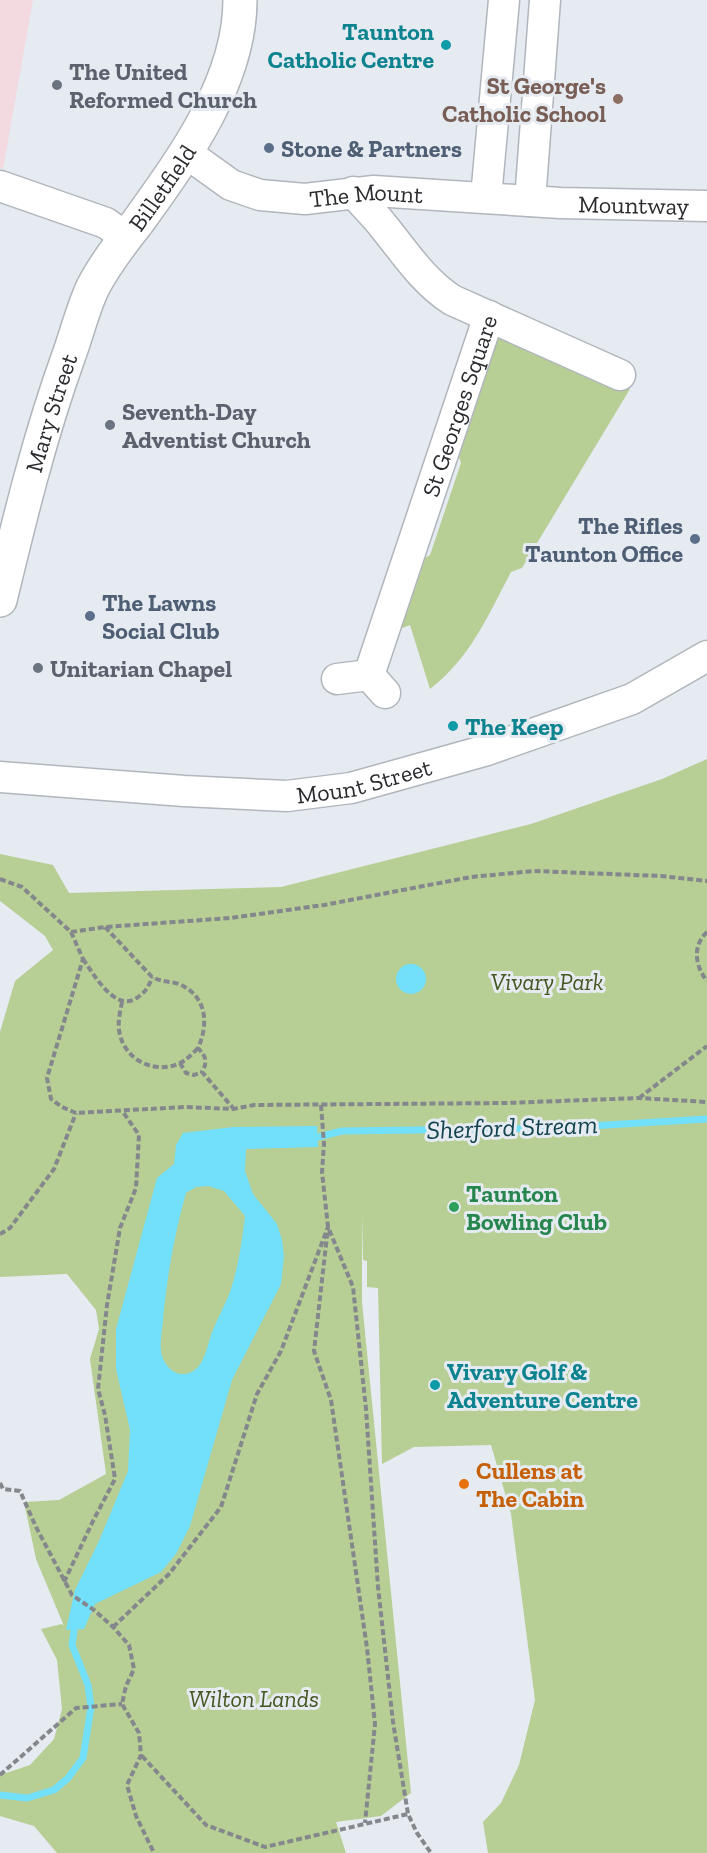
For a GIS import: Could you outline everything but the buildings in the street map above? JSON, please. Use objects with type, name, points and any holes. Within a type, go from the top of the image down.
[{"type":"main road","name":"Billetfield","points":[[125,237],[185,152],[221,89],[233,55],[240,0]]},
{"type":"main road","name":"Mary Street","points":[[0,600],[21,509],[53,399],[92,288],[125,237]]},
{"type":"street","points":[[486,197],[504,0]]},
{"type":"street","points":[[530,201],[546,0]]},
{"type":"street","name":"The Mount","points":[[185,152],[231,185],[260,195],[305,199],[374,191],[560,203]]},
{"type":"street","points":[[0,186],[106,224],[125,237]]},
{"type":"street","name":"St Georges Square","points":[[337,679],[377,684],[489,316],[452,300],[437,290],[420,274],[384,226],[353,192]]},
{"type":"street","name":"Mountway","points":[[560,203],[707,206]]},
{"type":"street","points":[[489,316],[620,375]]},
{"type":"street","name":"Mount Street","points":[[0,777],[184,791],[287,796],[351,788],[487,750],[632,699],[707,656]]},
{"type":"path","points":[[71,932],[105,927],[230,918],[324,905],[471,877],[534,871],[661,876],[707,881]]},
{"type":"path","points":[[0,879],[22,887],[71,932],[83,959],[106,991],[122,1002],[132,1001],[142,994],[149,987],[152,977]]},
{"type":"path","points":[[105,927],[152,977],[159,981],[179,984],[190,991],[197,1000],[202,1009],[205,1027],[204,1036],[198,1048],[180,1064],[157,1067],[148,1065],[130,1053],[123,1043],[119,1027],[122,1002]]},
{"type":"path","points":[[707,932],[697,947],[696,960],[700,973],[707,981]]},
{"type":"path","points":[[83,959],[47,1078],[51,1099],[76,1113],[185,1107],[233,1108],[254,1105],[507,1103],[639,1098],[707,1101]]},
{"type":"path","points":[[639,1098],[707,1046]]},
{"type":"path","points":[[180,1064],[186,1073],[194,1075],[202,1072],[206,1065],[206,1057],[198,1048]]},
{"type":"path","points":[[202,1072],[233,1108]]},
{"type":"path","points":[[321,1105],[324,1144],[322,1172],[328,1227],[314,1351],[331,1400],[375,1724],[364,1823]]},
{"type":"path","points":[[64,1582],[115,1479],[105,1415],[98,1389],[107,1305],[120,1228],[136,1188],[140,1135],[122,1111]]},
{"type":"path","points":[[0,1234],[10,1228],[54,1169],[76,1113]]},
{"type":"path","points":[[114,1627],[169,1574],[221,1507],[256,1394],[281,1351],[328,1227]]},
{"type":"path","points":[[328,1227],[353,1287],[366,1409],[378,1587],[393,1722],[408,1814],[417,1833],[431,1853]]},
{"type":"path","points":[[0,1483],[3,1489],[20,1491],[72,1595],[114,1627],[129,1645],[134,1669],[126,1686],[122,1704],[139,1733],[141,1755],[127,1785],[136,1816],[154,1853]]},
{"type":"path","points":[[0,1775],[75,1708],[122,1704]]},
{"type":"path","points":[[141,1755],[206,1825],[265,1847],[408,1814]]},
{"type":"path","points":[[265,1847],[266,1853]]},
{"type":"shaded area","points":[[0,0],[33,0],[3,169],[0,168]]},
{"type":"green space","points":[[508,334],[630,389],[522,568],[511,572],[486,620],[457,664],[430,689],[410,625],[397,630],[420,561],[430,555],[461,463],[457,451],[494,340]]},
{"type":"green space","points":[[707,759],[707,1853],[488,1853],[483,1822],[501,1803],[519,1765],[535,1700],[511,1514],[491,1445],[414,1447],[382,1464],[378,1288],[367,1287],[367,1261],[363,1260],[362,1213],[362,1302],[411,1793],[381,1816],[336,1822],[346,1853],[57,1853],[34,1826],[0,1816],[0,1775],[30,1765],[54,1739],[62,1709],[57,1660],[41,1629],[62,1624],[64,1626],[36,1559],[24,1502],[59,1500],[106,1474],[90,1359],[99,1329],[96,1310],[67,1274],[0,1277],[0,1032],[15,981],[53,950],[45,936],[0,901],[0,854],[53,865],[69,893],[281,887],[531,824],[662,779]]},
{"type":"water","points":[[411,964],[417,965],[425,973],[425,985],[417,993],[411,994],[405,993],[397,985],[396,979],[397,973],[405,965]]},
{"type":"water","points":[[317,1126],[318,1147],[246,1149],[245,1171],[253,1194],[277,1224],[282,1240],[284,1256],[281,1284],[232,1380],[190,1526],[176,1554],[161,1572],[95,1604],[84,1629],[66,1630],[75,1590],[99,1541],[128,1471],[130,1430],[116,1369],[116,1329],[157,1178],[174,1164],[176,1145],[183,1133],[233,1127]],"holes":[[[208,1186],[224,1191],[245,1216],[235,1274],[200,1365],[189,1373],[178,1374],[169,1368],[163,1359],[161,1343],[169,1272],[186,1193],[196,1187]]]},
{"type":"waterway","name":"Sherford Stream","points":[[318,1137],[342,1131],[556,1128],[707,1119]]},
{"type":"waterway","points":[[0,1795],[27,1798],[54,1790],[68,1778],[83,1758],[91,1707],[88,1685],[72,1645],[74,1631]]},
{"type":"place","name":"Taunton Catholic Centre","points":[[446,45]]},
{"type":"place","name":"The United Reformed Church","points":[[57,85]]},
{"type":"place","name":"St George's Catholic School","points":[[618,99]]},
{"type":"place","name":"Stone & Partners","points":[[269,148]]},
{"type":"place","name":"Seventh-Day Adventist Church","points":[[110,425]]},
{"type":"place","name":"The Rifles Taunton Office","points":[[695,539]]},
{"type":"place","name":"The Lawns Social Club","points":[[90,616]]},
{"type":"place","name":"Unitarian Chapel","points":[[38,668]]},
{"type":"place","name":"The Keep","points":[[453,726]]},
{"type":"place","name":"Taunton Bowling Club","points":[[454,1207]]},
{"type":"place","name":"Vivary Golf & Adventure Centre","points":[[435,1385]]},
{"type":"place","name":"Cullens at The Cabin","points":[[464,1484]]},
{"type":"park label","name":"Vivary Park","points":[[547,981]]},
{"type":"park label","name":"Wilton Lands","points":[[254,1698]]}]
